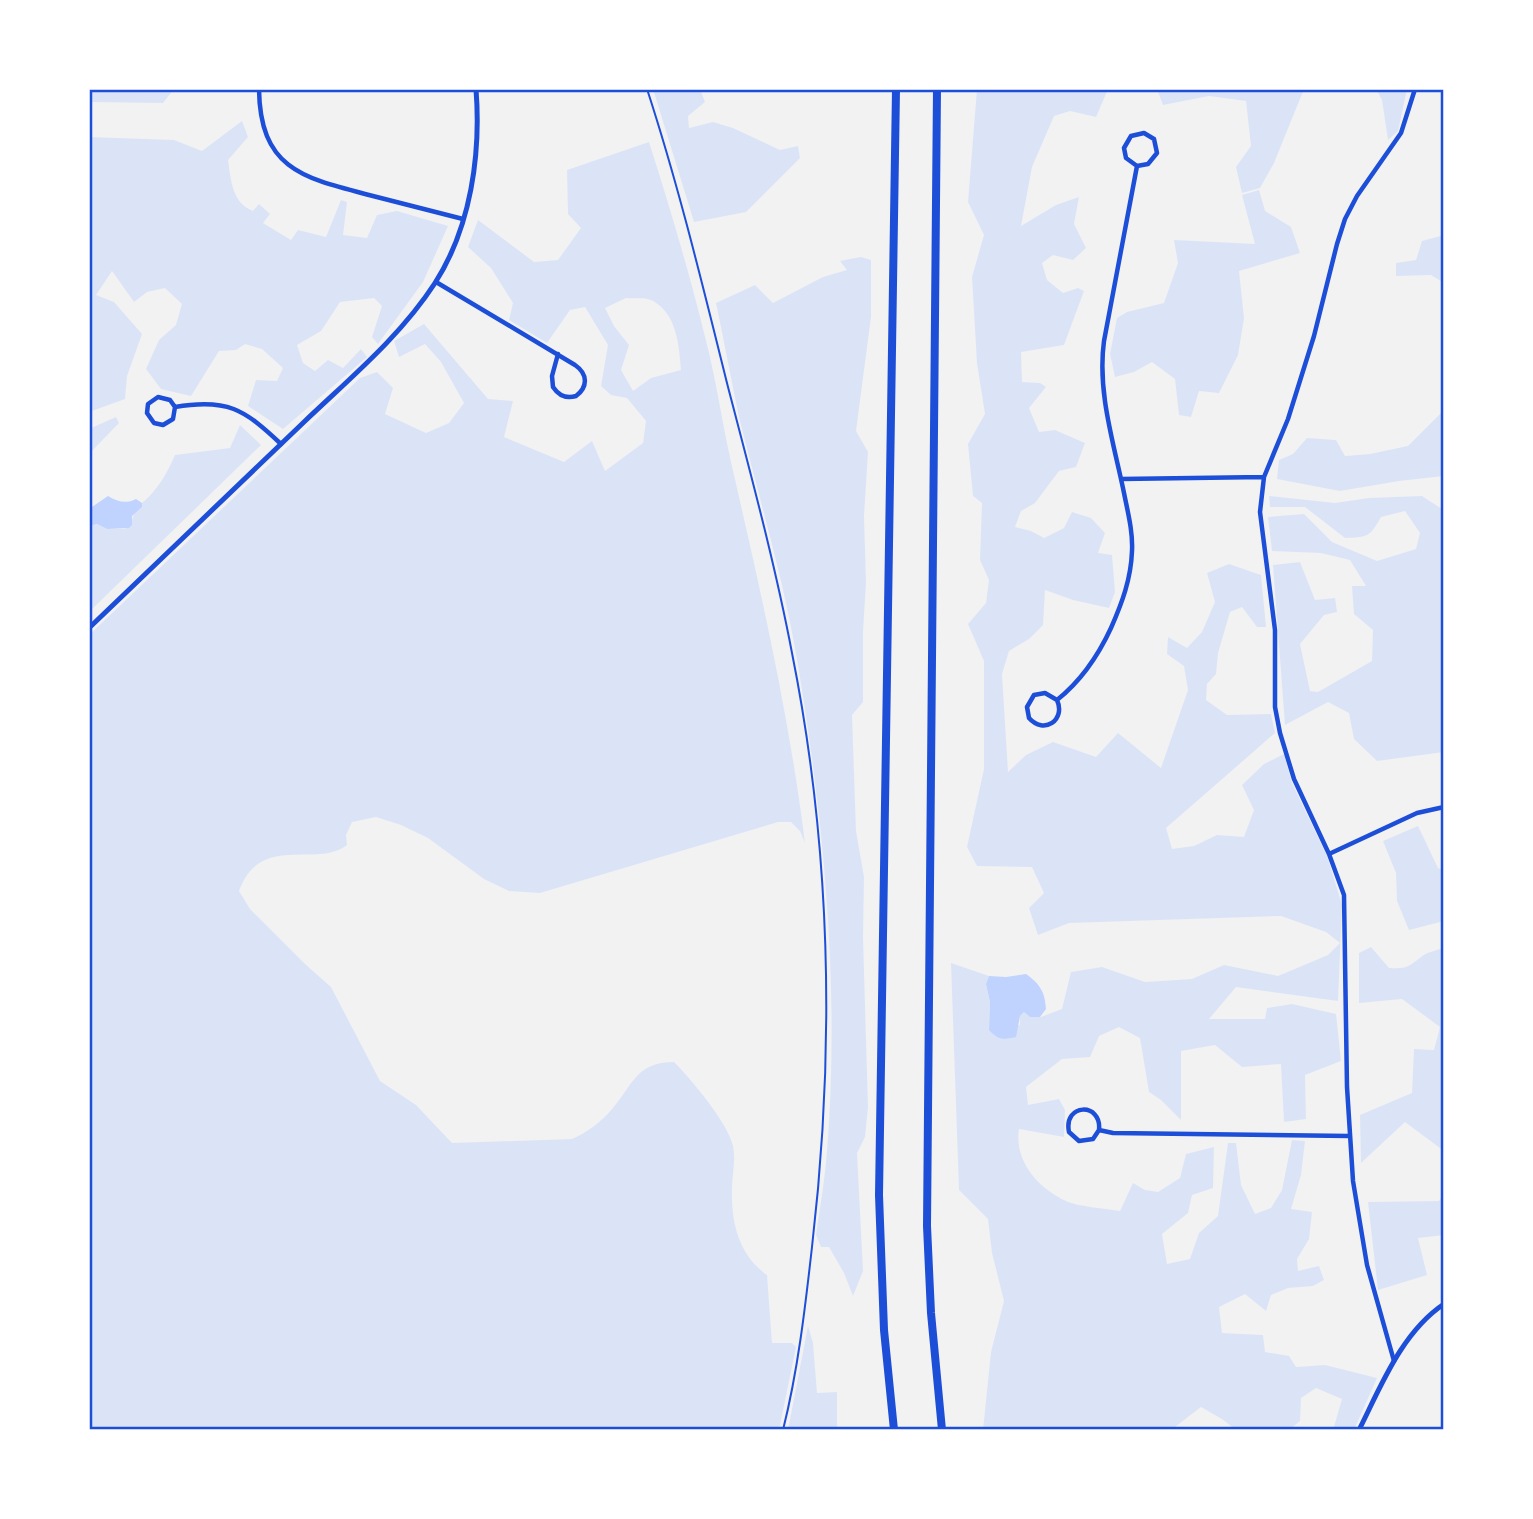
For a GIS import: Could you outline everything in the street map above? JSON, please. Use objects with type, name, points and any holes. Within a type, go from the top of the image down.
[{"type":"highway","points":[[894,1430],[882,1302],[879,1168],[897,89]]},
{"type":"highway","points":[[937,89],[927,1226],[931,1313],[942,1430]]},
{"type":"street","points":[[259,89],[260,116],[268,141],[278,155],[297,172],[323,183],[463,219]]},
{"type":"street","points":[[89,628],[387,342],[436,282],[463,219],[476,149],[476,89]]},
{"type":"street","points":[[1394,1361],[1359,1226],[1349,1136],[1346,909],[1341,882],[1294,779],[1275,707],[1275,630],[1260,512],[1264,477],[1288,419],[1314,336],[1345,219],[1357,196],[1401,133],[1415,89]]},
{"type":"street","points":[[1144,133],[1154,139],[1157,153],[1151,162],[1138,166],[1126,158],[1124,148],[1131,136],[1144,133]]},
{"type":"street","points":[[1057,700],[1074,685],[1097,656],[1119,611],[1126,589],[1132,540],[1103,389],[1102,353],[1138,166]]},
{"type":"street","points":[[436,282],[558,355],[583,373],[584,388],[576,396],[561,396],[552,387],[558,355]]},
{"type":"street","points":[[158,397],[167,398],[175,407],[173,419],[163,425],[151,421],[147,413],[148,404],[158,397]]},
{"type":"street","points":[[175,407],[199,404],[233,408],[257,421],[281,444]]},
{"type":"street","points":[[1121,479],[1264,477]]},
{"type":"street","points":[[1045,693],[1057,700],[1060,713],[1051,724],[1037,725],[1029,718],[1028,704],[1034,695],[1045,693]]},
{"type":"street","points":[[1329,854],[1418,813],[1444,807]]},
{"type":"street","points":[[1086,1110],[1097,1117],[1099,1130],[1093,1139],[1079,1141],[1069,1132],[1068,1122],[1073,1113],[1086,1110]]},
{"type":"street","points":[[1099,1130],[1117,1134],[1349,1136]]},
{"type":"street","points":[[1359,1430],[1394,1361],[1420,1325],[1444,1304]]},
{"type":"path","points":[[647,89],[688,233],[769,546],[793,656],[816,820],[826,956],[822,1167],[804,1322],[783,1430]]},
{"type":"shaded area","points":[[89,89],[174,89],[163,103],[89,102]]},
{"type":"shaded area","points":[[653,89],[700,89],[705,102],[688,116],[689,128],[713,122],[733,128],[780,150],[798,146],[800,158],[746,212],[694,222]]},
{"type":"shaded area","points":[[977,89],[1108,89],[1096,117],[1070,111],[1054,116],[1032,167],[1021,226],[1056,205],[1079,197],[1074,224],[1086,248],[1073,260],[1053,255],[1042,263],[1047,280],[1063,293],[1078,288],[1084,291],[1064,345],[1021,352],[1022,382],[1040,383],[1046,387],[1029,408],[1039,432],[1055,430],[1085,443],[1076,467],[1059,471],[1035,503],[1021,511],[1015,527],[1044,538],[1064,528],[1072,512],[1091,518],[1105,533],[1098,553],[1112,555],[1115,592],[1109,608],[1045,590],[1043,625],[1029,639],[1009,651],[1002,674],[1008,772],[1026,755],[1053,742],[1096,757],[1118,733],[1161,768],[1188,690],[1184,666],[1167,654],[1168,637],[1187,648],[1202,632],[1215,602],[1207,573],[1229,564],[1261,575],[1266,627],[1257,627],[1242,607],[1230,612],[1218,653],[1216,674],[1207,684],[1206,700],[1227,715],[1271,714],[1275,733],[1166,828],[1172,849],[1194,846],[1217,835],[1244,837],[1254,810],[1242,785],[1264,764],[1284,754],[1292,783],[1327,856],[1342,905],[1338,1001],[1236,987],[1209,1019],[1265,1019],[1267,1008],[1292,1004],[1336,1014],[1341,1061],[1305,1075],[1306,1119],[1284,1122],[1281,1064],[1242,1067],[1215,1045],[1181,1051],[1181,1120],[1149,1092],[1140,1038],[1119,1027],[1099,1036],[1090,1057],[1062,1059],[1026,1087],[1028,1105],[1059,1099],[1065,1110],[1064,1137],[1019,1129],[1020,1152],[1038,1181],[1066,1201],[1120,1211],[1133,1183],[1145,1190],[1158,1192],[1180,1178],[1186,1154],[1214,1147],[1213,1188],[1192,1195],[1188,1213],[1162,1234],[1167,1264],[1190,1259],[1199,1233],[1218,1216],[1228,1143],[1236,1143],[1241,1185],[1255,1214],[1271,1208],[1282,1190],[1292,1140],[1305,1141],[1301,1175],[1291,1209],[1312,1212],[1309,1239],[1297,1259],[1298,1271],[1319,1266],[1324,1280],[1313,1286],[1288,1288],[1271,1295],[1266,1311],[1245,1294],[1219,1307],[1222,1333],[1263,1335],[1265,1352],[1289,1356],[1296,1367],[1325,1365],[1377,1378],[1354,1430],[1333,1430],[1342,1399],[1316,1388],[1301,1398],[1300,1421],[1289,1430],[1236,1430],[1201,1407],[1171,1430],[983,1430],[991,1352],[1004,1301],[992,1253],[988,1219],[959,1190],[951,963],[989,976],[986,984],[990,1002],[989,1029],[1020,1025],[1020,1016],[1024,1012],[1030,1017],[1041,1017],[1062,1009],[1071,972],[1102,967],[1145,982],[1192,979],[1224,965],[1278,976],[1328,955],[1340,943],[1326,932],[1281,916],[1069,923],[1038,935],[1029,908],[1044,893],[1032,867],[977,866],[967,847],[984,769],[984,661],[968,624],[986,603],[989,580],[980,560],[982,503],[973,496],[968,444],[985,414],[977,363],[972,277],[984,235],[968,202]]},
{"type":"shaded area","points":[[1157,89],[1304,89],[1274,163],[1260,188],[1242,193],[1236,167],[1251,146],[1246,101],[1209,96],[1163,105]]},
{"type":"shaded area","points":[[1376,89],[1407,89],[1398,131],[1388,140],[1382,100]]},
{"type":"shaded area","points":[[242,121],[248,137],[228,160],[232,183],[237,197],[246,207],[253,211],[259,204],[270,214],[263,223],[291,240],[298,230],[326,237],[341,200],[347,202],[343,235],[367,238],[377,215],[397,211],[448,226],[423,282],[378,344],[372,337],[382,306],[374,298],[340,302],[321,331],[297,345],[303,363],[315,371],[328,360],[343,368],[361,349],[367,357],[283,429],[248,406],[256,380],[277,381],[283,368],[262,349],[245,344],[236,350],[219,351],[191,396],[161,389],[146,369],[159,340],[176,325],[182,304],[165,288],[147,292],[134,302],[112,271],[96,295],[114,302],[142,334],[127,376],[125,399],[89,412],[89,137],[174,140],[202,151]]},
{"type":"shaded area","points":[[649,142],[682,249],[710,357],[782,699],[805,843],[800,831],[791,822],[778,822],[540,893],[509,891],[484,879],[428,838],[376,817],[352,822],[346,835],[347,845],[335,851],[274,857],[261,862],[248,873],[239,891],[250,909],[331,987],[380,1081],[416,1105],[452,1143],[572,1139],[603,1118],[643,1071],[661,1063],[674,1062],[708,1102],[730,1136],[734,1157],[732,1189],[735,1226],[743,1248],[757,1267],[767,1275],[772,1343],[792,1343],[796,1347],[779,1430],[89,1430],[89,635],[360,378],[377,372],[393,388],[385,414],[426,433],[449,423],[464,403],[441,362],[425,344],[399,357],[394,341],[424,324],[488,399],[513,401],[504,437],[564,462],[592,441],[605,471],[643,443],[646,421],[627,398],[611,395],[601,386],[608,345],[585,307],[570,310],[547,343],[509,320],[513,303],[491,268],[468,247],[478,220],[534,262],[558,260],[581,228],[568,214],[567,170]],"holes":[[[626,298],[650,300],[667,314],[675,331],[681,370],[651,378],[633,391],[621,370],[629,345],[614,326],[605,308]]]},
{"type":"shaded area","points":[[1259,190],[1265,211],[1291,227],[1300,253],[1239,271],[1244,318],[1238,355],[1219,393],[1199,391],[1191,417],[1179,415],[1175,379],[1152,362],[1134,372],[1115,377],[1110,354],[1117,318],[1127,312],[1164,303],[1178,263],[1174,240],[1255,244],[1242,195]]},
{"type":"shaded area","points":[[1444,235],[1444,283],[1431,275],[1396,276],[1396,263],[1416,260],[1422,241]]},
{"type":"shaded area","points":[[861,257],[871,260],[871,317],[856,431],[868,452],[864,516],[866,582],[863,702],[852,715],[856,831],[864,877],[868,1107],[865,1137],[857,1153],[863,1271],[853,1296],[829,1247],[821,1247],[816,1235],[827,1151],[832,1028],[827,904],[807,720],[785,598],[739,417],[716,303],[755,285],[773,303],[823,277],[847,270],[840,261]]},
{"type":"shaded area","points":[[1444,410],[1444,476],[1340,491],[1277,479],[1279,460],[1293,454],[1307,438],[1336,440],[1345,456],[1370,454],[1408,446]]},
{"type":"shaded area","points":[[116,417],[119,423],[89,454],[89,429]]},
{"type":"shaded area","points":[[240,425],[261,445],[89,612],[89,526],[97,524],[107,529],[125,529],[135,511],[142,507],[142,503],[162,481],[175,455],[230,448]]},
{"type":"shaded area","points":[[1269,496],[1335,503],[1369,498],[1422,496],[1442,509],[1444,752],[1377,761],[1354,739],[1349,713],[1328,702],[1285,725],[1273,565],[1300,562],[1315,600],[1335,598],[1337,612],[1324,615],[1300,644],[1310,691],[1318,692],[1372,661],[1373,630],[1354,614],[1352,586],[1366,586],[1350,560],[1321,553],[1272,551],[1268,517],[1304,514],[1332,542],[1377,561],[1416,549],[1420,533],[1405,511],[1381,517],[1367,535],[1345,538],[1305,507],[1270,507]]},
{"type":"shaded area","points":[[1418,826],[1438,868],[1444,870],[1444,921],[1409,930],[1397,901],[1396,873],[1383,841]]},
{"type":"shaded area","points":[[1371,947],[1389,968],[1407,967],[1426,954],[1444,948],[1444,1151],[1405,1122],[1361,1163],[1360,1115],[1412,1093],[1414,1049],[1434,1050],[1440,1027],[1402,999],[1359,1003],[1359,953]]},
{"type":"shaded area","points":[[1444,1193],[1444,1235],[1418,1238],[1427,1275],[1378,1290],[1368,1202],[1439,1201]]},
{"type":"shaded area","points":[[808,1326],[813,1343],[817,1393],[837,1392],[837,1430],[788,1430]]},
{"type":"water","points":[[108,496],[122,502],[136,499],[142,503],[142,507],[132,516],[132,525],[129,528],[107,529],[97,524],[89,526],[89,509]]},
{"type":"water","points":[[1026,974],[1041,989],[1046,1009],[1040,1017],[1030,1017],[1024,1012],[1020,1016],[1016,1037],[1004,1039],[995,1036],[989,1030],[990,1002],[986,984],[989,976]]}]
